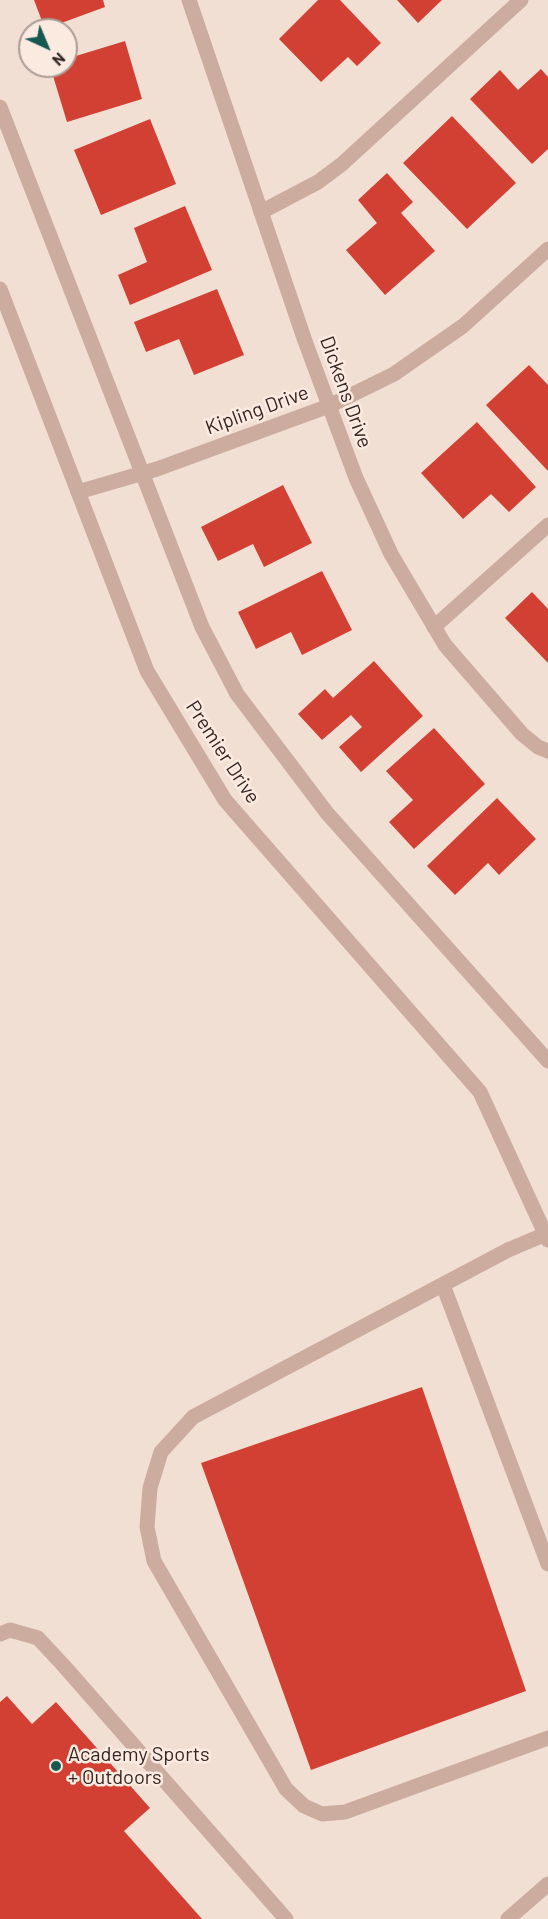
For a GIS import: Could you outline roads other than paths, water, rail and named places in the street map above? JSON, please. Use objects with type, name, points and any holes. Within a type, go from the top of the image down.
[{"type":"street","name":"Dickens Drive","points":[[189,0],[328,406],[356,478],[391,554],[445,645],[522,734],[538,747],[548,751]]},
{"type":"street","points":[[261,212],[318,182],[342,165],[521,0]]},
{"type":"street","points":[[0,107],[202,627],[237,694],[327,813],[548,1061]]},
{"type":"street","name":"Kipling Drive","points":[[78,492],[143,473],[328,406],[394,374],[463,327],[548,249]]},
{"type":"street","name":"Premier Drive","points":[[0,289],[147,671],[225,800],[480,1092],[547,1237]]},
{"type":"street","points":[[434,627],[548,525]]},
{"type":"street","points":[[547,1237],[508,1250],[193,1417],[161,1452],[150,1488],[147,1527],[154,1561],[286,1789],[303,1806],[322,1814],[345,1812],[548,1738]]},
{"type":"street","points":[[443,1285],[548,1564]]},
{"type":"street","points":[[0,1634],[10,1630],[38,1638],[286,1919]]},
{"type":"street","points":[[508,1919],[548,1884]]},
{"type":"place","name":"Academy Sports + Outdoors","points":[[56,1766]]}]
